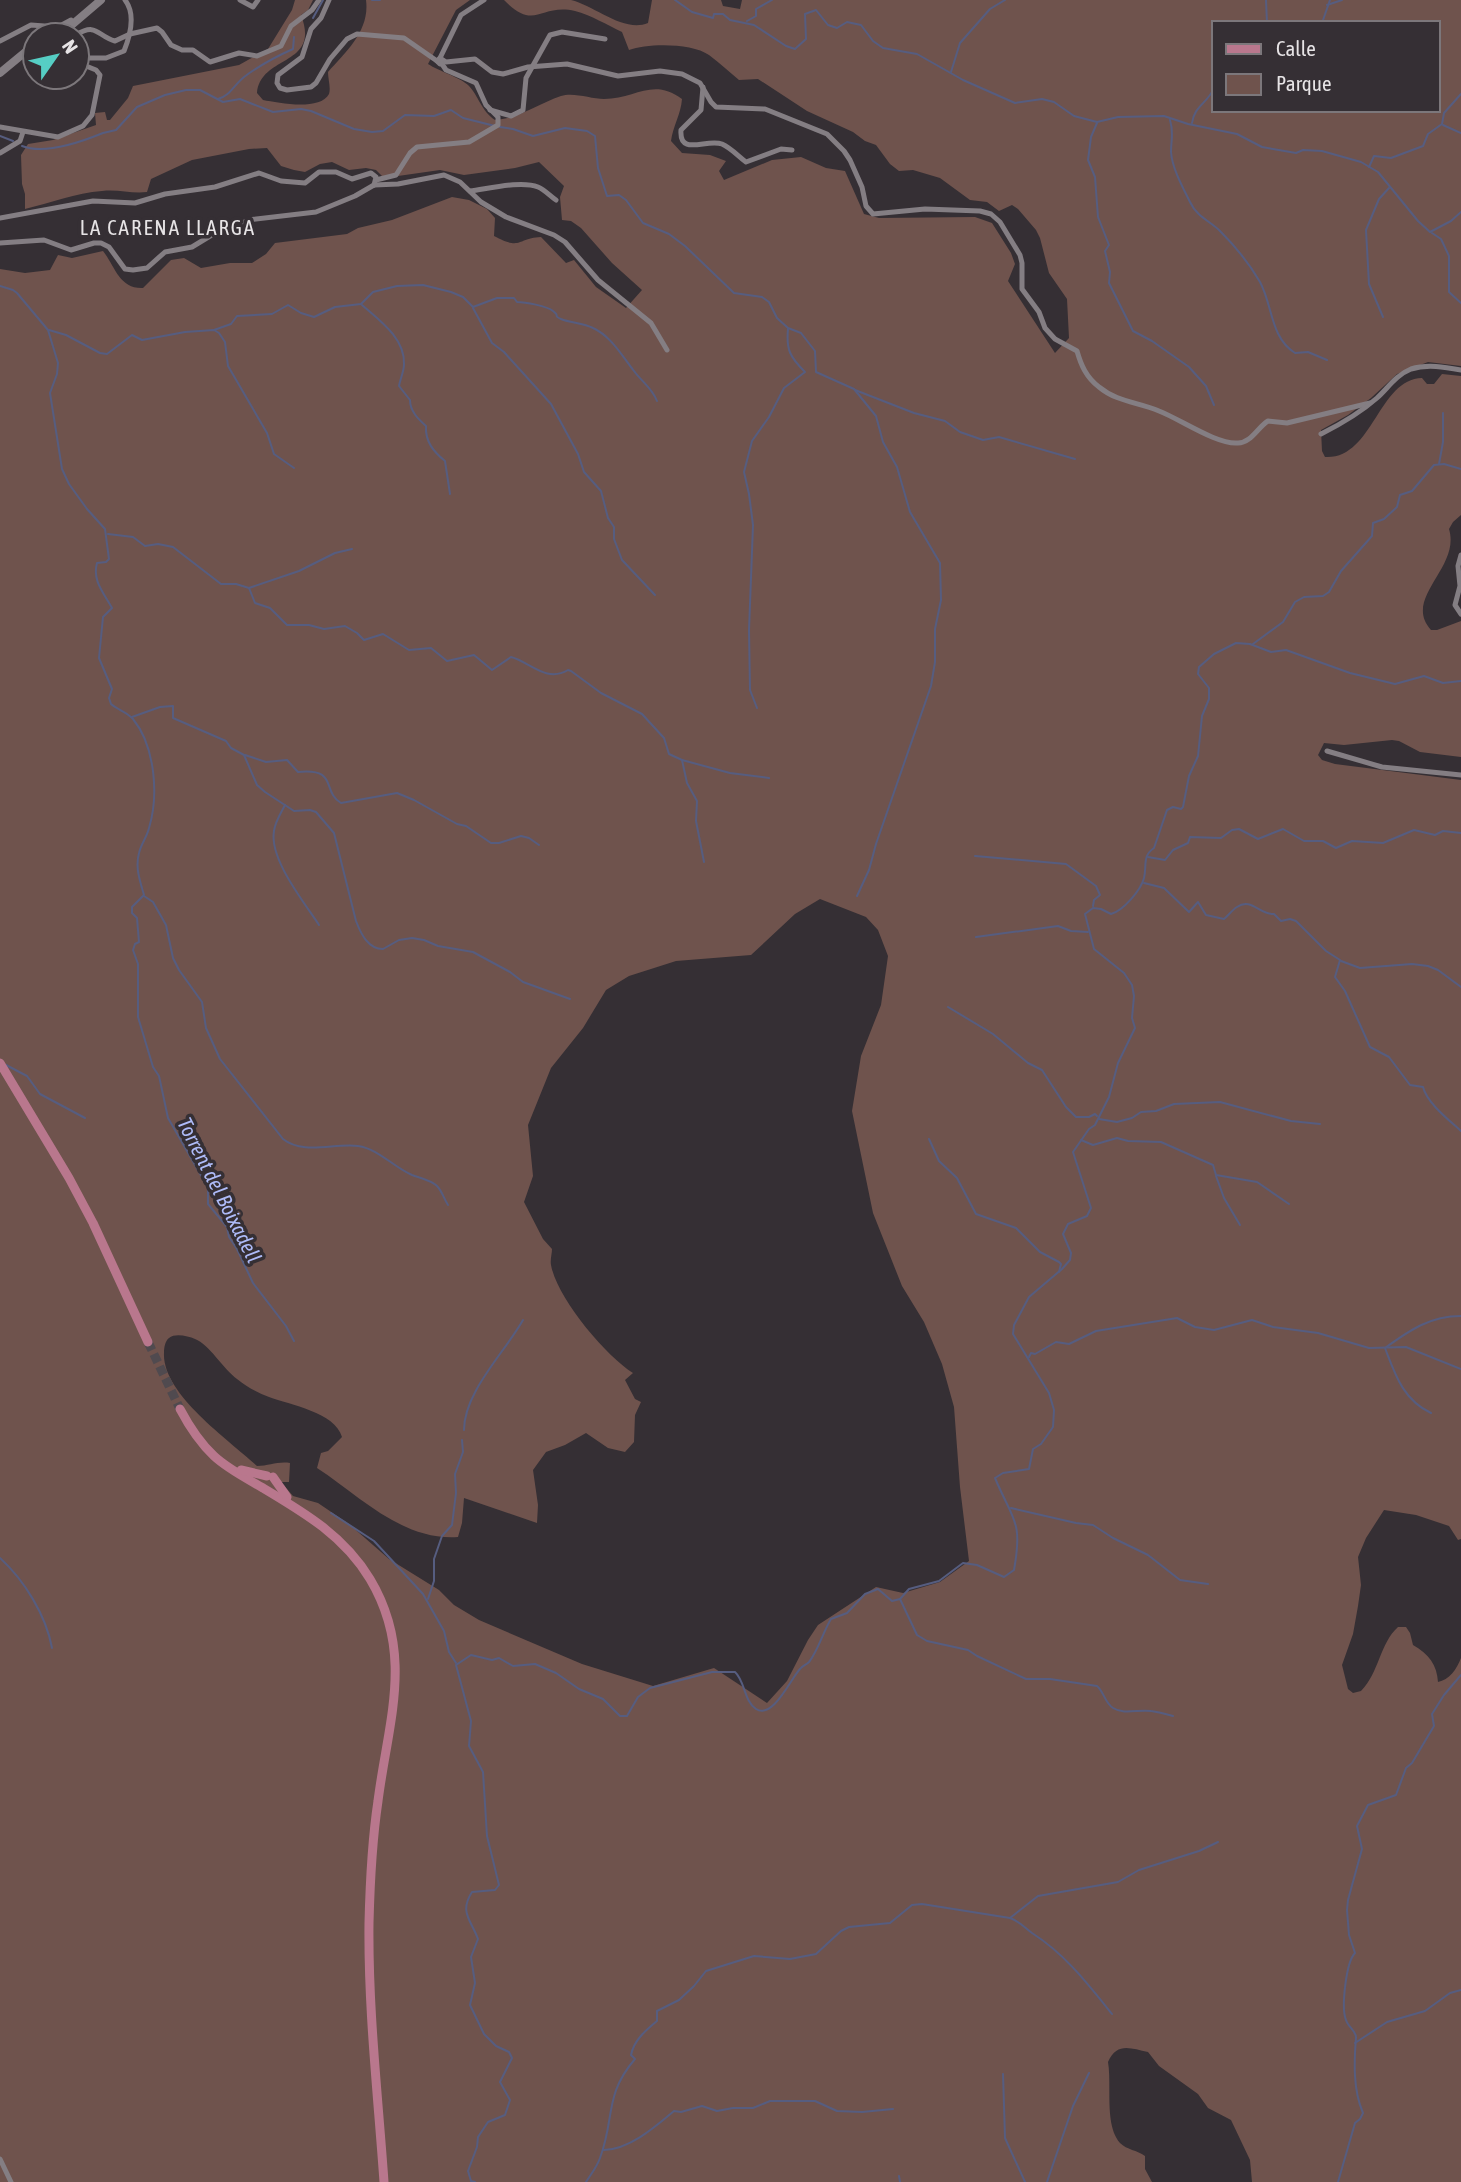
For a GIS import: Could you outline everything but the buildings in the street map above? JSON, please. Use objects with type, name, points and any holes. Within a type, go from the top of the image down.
[{"type":"main road","points":[[0,1063],[75,1189],[148,1342]]},
{"type":"main road","points":[[0,1071],[21,1110],[66,1180],[136,1316]]},
{"type":"main road","points":[[180,1409],[195,1435],[216,1458],[266,1480],[329,1527],[363,1564],[382,1596],[394,1633],[398,1701],[381,1802],[373,1916],[385,2182]]},
{"type":"main road","points":[[188,1423],[215,1453],[239,1469],[266,1480],[296,1507],[328,1529],[361,1566],[383,1606],[395,1654],[396,1689],[378,1801],[369,1925],[370,1977],[385,2182]]},
{"type":"main road","points":[[239,1469],[266,1480]]},
{"type":"street","points":[[78,21],[101,0]]},
{"type":"street","points":[[0,127],[58,137],[86,123],[93,111],[100,75],[96,70],[88,68],[85,62],[91,58],[122,54],[130,34],[130,11],[125,0]]},
{"type":"street","points":[[240,0],[253,7],[258,0]]},
{"type":"street","points":[[91,29],[95,29],[115,41],[130,34],[157,28],[171,45],[182,50],[192,50],[210,62],[240,53],[257,56],[281,46],[291,26],[305,16],[319,0]]},
{"type":"street","points":[[0,243],[40,240],[50,241],[71,250],[97,243],[109,247],[125,269],[143,269],[152,265],[165,252],[192,247],[215,233],[235,234],[247,220],[316,212],[355,197],[375,183],[396,175],[410,153],[419,146],[469,142],[495,129],[499,121],[476,83],[446,70],[441,61],[404,38],[357,34],[347,39],[330,59],[312,87],[282,89],[277,83],[278,75],[302,57],[309,32],[321,18],[329,0]]},
{"type":"street","points":[[441,61],[461,15],[484,0]]},
{"type":"street","points":[[0,41],[27,27],[58,27],[66,25],[77,16],[83,17]]},
{"type":"street","points":[[305,16],[314,25]]},
{"type":"street","points":[[490,110],[511,116],[523,110],[525,82],[545,41],[556,33],[605,39]]},
{"type":"street","points":[[0,73],[21,56]]},
{"type":"street","points":[[441,61],[475,60],[492,72],[503,74],[533,67],[567,64],[618,76],[667,71],[691,77],[704,87],[710,102],[716,107],[765,108],[827,134],[844,150],[850,160],[862,187],[866,206],[871,212],[879,214],[904,209],[925,209],[980,211],[991,214],[1000,222],[1020,255],[1023,263],[1022,289],[1039,312],[1045,328],[1055,339],[1074,348],[1081,366],[1093,382],[1118,400],[1159,411],[1211,438],[1238,444],[1251,438],[1268,421],[1287,423],[1370,403]]},
{"type":"street","points":[[704,87],[701,110],[681,130],[682,140],[686,144],[692,146],[709,142],[720,143],[746,162],[782,149],[792,150]]},
{"type":"street","points":[[0,153],[20,141],[23,132]]},
{"type":"street","points":[[0,218],[93,201],[135,203],[165,194],[215,187],[259,173],[288,183],[305,183],[317,173],[328,171],[352,179],[371,173],[375,183]]},
{"type":"street","points":[[375,183],[398,184],[444,175],[460,181],[481,202],[511,220],[555,235],[565,242],[598,280],[651,323],[667,351]]},
{"type":"street","points":[[470,191],[489,187],[532,185],[541,188],[556,200]]},
{"type":"street","points":[[1321,434],[1355,416],[1394,380],[1411,369],[1432,366],[1461,370]]},
{"type":"street","points":[[1461,555],[1458,565],[1460,586],[1455,605],[1461,614]]},
{"type":"street","points":[[1327,751],[1382,766],[1461,775]]},
{"type":"street","points":[[0,2159],[11,2182]]},
{"type":"green space","points":[[295,0],[313,0],[308,10],[301,15],[305,32],[303,44],[297,52],[268,72],[257,93],[263,100],[279,103],[317,103],[330,92],[328,72],[361,30],[366,0],[470,0],[456,10],[428,64],[468,85],[486,112],[495,120],[513,117],[566,95],[604,99],[653,89],[662,90],[682,99],[671,141],[682,153],[710,155],[726,161],[719,171],[724,180],[772,160],[801,157],[826,168],[845,171],[864,214],[879,218],[975,217],[992,223],[1015,264],[1008,281],[1055,353],[1069,338],[1067,299],[1049,273],[1036,230],[1012,205],[999,211],[987,202],[970,200],[940,178],[913,170],[899,171],[890,164],[876,145],[807,111],[758,79],[739,80],[701,51],[670,45],[629,50],[622,32],[587,15],[563,10],[523,14],[504,0],[571,0],[619,22],[639,25],[648,23],[652,0],[721,0],[723,6],[740,9],[742,0],[1461,0],[1461,366],[1428,362],[1397,374],[1348,415],[1321,430],[1325,457],[1341,455],[1365,434],[1395,391],[1407,382],[1422,378],[1427,384],[1434,384],[1442,374],[1461,376],[1461,515],[1449,529],[1447,557],[1423,606],[1424,618],[1431,630],[1461,621],[1461,757],[1420,752],[1392,740],[1344,745],[1324,743],[1318,755],[1322,760],[1335,764],[1461,780],[1461,1539],[1458,1540],[1449,1526],[1416,1515],[1384,1510],[1366,1538],[1358,1557],[1361,1585],[1358,1606],[1353,1634],[1342,1665],[1348,1689],[1353,1693],[1361,1691],[1372,1676],[1387,1641],[1398,1627],[1406,1627],[1413,1645],[1431,1660],[1438,1682],[1452,1673],[1461,1658],[1461,2182],[1252,2182],[1250,2160],[1231,2120],[1208,2108],[1198,2094],[1159,2066],[1148,2052],[1125,2048],[1116,2051],[1108,2062],[1112,2126],[1120,2143],[1145,2156],[1145,2169],[1152,2182],[0,2182],[0,269],[25,273],[50,270],[58,255],[72,258],[103,251],[123,281],[128,285],[143,288],[171,260],[184,258],[201,268],[230,263],[252,263],[266,254],[275,243],[347,234],[452,197],[469,200],[487,209],[495,218],[494,236],[510,243],[541,237],[566,263],[574,260],[596,287],[626,308],[642,290],[612,263],[581,228],[571,221],[562,220],[560,197],[564,186],[539,162],[464,175],[440,170],[384,178],[376,170],[349,170],[332,162],[320,164],[305,172],[294,170],[281,166],[267,148],[249,149],[192,160],[151,179],[147,192],[92,192],[25,209],[21,155],[28,144],[53,140],[96,125],[95,113],[105,112],[107,120],[110,120],[128,98],[133,86],[239,65],[268,49],[292,10]],"holes":[[[820,899],[866,917],[878,930],[888,956],[881,1005],[861,1056],[852,1111],[873,1213],[902,1286],[924,1322],[942,1364],[954,1407],[969,1561],[940,1582],[903,1593],[876,1587],[818,1625],[787,1681],[767,1703],[714,1668],[653,1686],[582,1664],[479,1620],[454,1605],[439,1590],[389,1559],[349,1524],[318,1503],[293,1496],[281,1482],[289,1482],[290,1463],[257,1466],[185,1400],[166,1369],[165,1345],[169,1338],[175,1336],[189,1337],[200,1342],[232,1375],[253,1390],[331,1421],[342,1437],[328,1451],[321,1453],[317,1468],[400,1524],[418,1532],[458,1537],[464,1498],[537,1523],[538,1505],[533,1470],[546,1452],[586,1433],[608,1448],[625,1452],[634,1442],[635,1415],[641,1402],[635,1399],[625,1380],[633,1373],[596,1340],[562,1293],[551,1265],[552,1249],[543,1239],[524,1202],[533,1176],[528,1125],[551,1068],[583,1028],[606,990],[629,976],[676,961],[751,955],[795,914]]]},
{"type":"waterway","points":[[313,18],[323,0]]},
{"type":"waterway","points":[[372,0],[380,0]]},
{"type":"waterway","points":[[675,0],[692,12],[713,18],[714,14],[723,14],[730,20],[754,25],[795,49],[806,39],[805,14],[816,10],[828,25],[837,28],[847,22],[861,25],[873,41],[883,48],[917,54],[963,80],[1015,103],[1042,99],[1054,102],[1074,116],[1097,122],[1118,117],[1164,116],[1237,134],[1262,147],[1296,153],[1303,150],[1322,151],[1361,162],[1378,172],[1430,232],[1451,221],[1461,212]]},
{"type":"waterway","points":[[747,21],[756,16],[756,9],[772,0]]},
{"type":"waterway","points":[[951,72],[960,43],[990,9],[1005,0]]},
{"type":"waterway","points":[[1266,0],[1267,21]]},
{"type":"waterway","points":[[1323,21],[1330,0]]},
{"type":"waterway","points":[[1327,5],[1342,0]]},
{"type":"waterway","points":[[218,99],[226,95],[244,77],[293,49],[294,37]]},
{"type":"waterway","points":[[22,146],[51,148],[116,130],[137,107],[165,95],[186,90],[200,90],[223,102],[240,99],[273,112],[301,109],[311,111],[354,129],[372,132],[383,131],[405,115],[434,116],[451,110],[463,118],[495,126]]},
{"type":"waterway","points":[[1192,123],[1195,112],[1212,91]]},
{"type":"waterway","points":[[1369,167],[1374,156],[1391,158],[1423,146],[1428,134],[1442,124],[1444,113],[1461,94]]},
{"type":"waterway","points":[[1170,120],[1173,165],[1193,207],[1226,237],[1251,268],[1264,291],[1276,330],[1287,346],[1295,353],[1308,352],[1327,360]]},
{"type":"waterway","points":[[1097,123],[1091,137],[1088,160],[1095,177],[1098,217],[1109,245],[1105,251],[1110,272],[1109,283],[1133,331],[1189,367],[1206,386],[1214,405]]},
{"type":"waterway","points":[[1443,125],[1461,133]]},
{"type":"waterway","points":[[500,127],[533,136],[565,128],[587,131],[595,136],[598,168],[607,196],[619,195],[626,200],[643,223],[669,234],[685,246],[734,293],[762,297],[769,302],[777,318],[788,328],[801,333],[815,351],[816,372],[854,389],[876,416],[883,442],[897,467],[910,512],[940,563],[941,600],[935,629],[935,662],[931,686],[869,870],[857,896]]},
{"type":"waterway","points":[[0,136],[13,141]]},
{"type":"waterway","points":[[1383,317],[1369,284],[1366,230],[1379,199],[1389,188]]},
{"type":"waterway","points":[[1432,233],[1441,239],[1449,256],[1449,292],[1461,303]]},
{"type":"waterway","points":[[214,330],[231,324],[237,316],[272,314],[288,305],[314,317],[335,307],[361,304],[373,292],[397,286],[423,285],[451,292],[463,297],[473,307],[497,298],[514,298],[517,302],[546,307],[561,319],[589,326],[605,336],[657,401]]},
{"type":"waterway","name":"Torrent del Boixadell","points":[[0,286],[17,293],[48,330],[58,363],[50,393],[62,469],[69,484],[105,529],[109,559],[97,563],[96,576],[112,608],[103,617],[99,658],[112,689],[109,698],[111,704],[133,719],[140,730],[153,771],[152,815],[138,859],[144,895],[132,907],[132,913],[137,918],[139,942],[133,950],[138,964],[138,1017],[153,1067],[159,1076],[168,1118],[208,1187],[208,1204],[227,1227],[229,1237],[253,1283],[286,1326],[294,1341]]},
{"type":"waterway","points":[[362,305],[390,330],[400,346],[404,364],[399,386],[410,400],[415,414],[426,426],[431,446],[445,461],[450,494]]},
{"type":"waterway","points":[[473,308],[492,343],[504,352],[551,404],[578,454],[584,472],[601,491],[622,560],[655,595]]},
{"type":"waterway","points":[[757,708],[750,690],[753,525],[744,472],[752,441],[769,417],[784,388],[805,372],[790,353],[788,329]]},
{"type":"waterway","points":[[49,330],[107,354],[132,335],[142,340],[214,330],[225,342],[228,366],[267,433],[274,454],[294,468]]},
{"type":"waterway","points":[[855,390],[914,413],[945,421],[960,432],[983,440],[999,437],[1075,459]]},
{"type":"waterway","points":[[1439,464],[1443,442],[1443,413]]},
{"type":"waterway","points":[[1253,644],[1283,622],[1295,602],[1304,597],[1323,596],[1329,592],[1341,571],[1372,536],[1373,523],[1384,519],[1397,507],[1400,495],[1412,491],[1434,465],[1444,464],[1461,469]]},
{"type":"waterway","points":[[108,534],[133,537],[145,546],[158,544],[173,547],[221,584],[236,584],[249,588],[255,603],[270,608],[287,625],[309,625],[324,629],[345,626],[364,640],[383,634],[409,650],[431,648],[447,661],[474,655],[492,670],[511,657],[545,673],[571,671],[601,693],[642,714],[664,738],[669,754],[682,760],[687,783],[697,801],[696,821],[704,862]]},
{"type":"waterway","points":[[249,588],[299,571],[335,553],[352,549]]},
{"type":"waterway","points":[[475,2182],[471,2181],[468,2171],[478,2137],[488,2122],[505,2115],[510,2100],[500,2082],[512,2058],[509,2052],[496,2046],[484,2034],[470,2005],[475,1983],[471,1957],[478,1939],[466,1905],[472,1892],[495,1890],[499,1885],[487,1836],[483,1772],[469,1746],[471,1721],[456,1665],[471,1655],[492,1660],[499,1658],[513,1666],[535,1664],[603,1699],[620,1716],[627,1716],[638,1697],[650,1688],[712,1672],[735,1672],[752,1705],[762,1711],[775,1704],[801,1668],[809,1662],[831,1619],[847,1613],[865,1594],[878,1589],[892,1601],[900,1599],[909,1589],[939,1581],[963,1563],[977,1565],[1004,1577],[1014,1570],[1017,1530],[995,1478],[1003,1473],[1029,1469],[1033,1449],[1041,1444],[1053,1427],[1054,1410],[1049,1393],[1013,1334],[1014,1325],[1029,1297],[1070,1260],[1071,1253],[1063,1234],[1068,1224],[1087,1216],[1091,1208],[1073,1152],[1089,1129],[1095,1125],[1109,1097],[1118,1063],[1135,1028],[1132,1018],[1132,985],[1124,973],[1094,949],[1085,914],[1093,908],[1111,914],[1131,899],[1142,883],[1146,858],[1154,848],[1167,810],[1183,807],[1189,776],[1198,756],[1202,716],[1209,699],[1209,688],[1198,674],[1199,667],[1214,654],[1236,643],[1250,644],[1271,652],[1286,650],[1350,673],[1395,684],[1424,676],[1443,683],[1461,681]]},
{"type":"waterway","points":[[132,717],[160,707],[173,706],[173,718],[226,741],[231,748],[244,755],[257,785],[265,792],[294,811],[316,812],[334,833],[356,921],[369,944],[383,949],[399,940],[412,938],[473,952],[523,982],[570,999]]},
{"type":"waterway","points":[[245,755],[266,762],[287,760],[298,772],[319,773],[341,803],[397,793],[466,826],[491,843],[521,836],[539,845]]},
{"type":"waterway","points":[[682,760],[730,773],[769,778]]},
{"type":"waterway","points":[[285,805],[274,831],[277,854],[289,880],[319,925]]},
{"type":"waterway","points":[[1148,857],[1165,860],[1173,850],[1188,843],[1190,837],[1221,838],[1232,830],[1239,829],[1258,839],[1283,829],[1304,841],[1323,841],[1336,848],[1352,841],[1383,843],[1414,830],[1435,835],[1443,831],[1461,833]]},
{"type":"waterway","points":[[975,856],[1066,864],[1096,886],[1100,895],[1094,900],[1093,906]]},
{"type":"waterway","points":[[1144,883],[1164,888],[1189,912],[1198,902],[1206,915],[1224,919],[1237,907],[1247,904],[1274,914],[1281,921],[1296,921],[1326,951],[1340,960],[1335,977],[1345,991],[1370,1047],[1389,1057],[1410,1085],[1423,1087],[1434,1105],[1461,1131]]},
{"type":"waterway","points":[[144,896],[153,902],[166,925],[173,958],[202,1002],[206,1028],[220,1059],[283,1139],[291,1144],[309,1147],[349,1145],[366,1148],[405,1172],[435,1184],[448,1205]]},
{"type":"waterway","points":[[976,937],[1058,926],[1071,931],[1088,932]]},
{"type":"waterway","points":[[1341,961],[1360,968],[1412,964],[1428,966],[1461,987]]},
{"type":"waterway","points":[[948,1007],[993,1034],[1028,1063],[1042,1070],[1066,1107],[1076,1117],[1097,1116]]},
{"type":"waterway","points":[[6,1065],[27,1076],[40,1094],[85,1118]]},
{"type":"waterway","points":[[1099,1119],[1117,1122],[1141,1112],[1156,1111],[1174,1104],[1220,1102],[1291,1121],[1320,1124]]},
{"type":"waterway","points":[[1081,1140],[1093,1145],[1117,1138],[1161,1142],[1213,1165],[1216,1175],[1257,1182],[1289,1204]]},
{"type":"waterway","points":[[929,1139],[939,1161],[957,1178],[976,1214],[1016,1228],[1040,1252],[1061,1264],[1059,1272]]},
{"type":"waterway","points":[[1216,1176],[1224,1198],[1240,1225]]},
{"type":"waterway","points":[[1431,1413],[1421,1408],[1407,1394],[1385,1348],[1430,1321],[1461,1316]]},
{"type":"waterway","points":[[1029,1357],[1031,1353],[1035,1354],[1056,1342],[1069,1344],[1096,1331],[1177,1318],[1195,1327],[1214,1330],[1252,1320],[1273,1327],[1318,1333],[1369,1348],[1406,1347],[1461,1369]]},
{"type":"waterway","points":[[464,1430],[466,1416],[478,1387],[523,1320]]},
{"type":"waterway","points":[[428,1599],[434,1581],[434,1559],[442,1536],[452,1525],[456,1493],[455,1474],[463,1452],[462,1440]]},
{"type":"waterway","points":[[1011,1508],[1093,1525],[1148,1555],[1180,1580],[1208,1584]]},
{"type":"waterway","points":[[331,1513],[374,1541],[423,1594],[444,1631],[449,1652],[456,1663]]},
{"type":"waterway","points":[[0,1558],[33,1599],[45,1623],[52,1648]]},
{"type":"waterway","points":[[900,1599],[917,1635],[927,1641],[968,1650],[1026,1679],[1050,1679],[1097,1686],[1108,1703],[1117,1710],[1151,1711],[1173,1716]]},
{"type":"waterway","points":[[1338,2182],[1355,2123],[1363,2113],[1356,2085],[1356,2036],[1346,2020],[1344,2006],[1347,1975],[1355,1953],[1349,1935],[1347,1910],[1362,1849],[1357,1826],[1368,1805],[1396,1795],[1406,1768],[1412,1763],[1434,1726],[1432,1714],[1461,1675]]},
{"type":"waterway","points":[[586,2182],[600,2158],[614,2096],[625,2072],[635,2059],[631,2055],[635,2045],[657,2021],[657,2011],[679,2000],[706,1971],[754,1956],[790,1959],[816,1954],[841,1931],[849,1927],[890,1923],[912,1905],[922,1904],[1010,1918],[1038,1896],[1118,1882],[1139,1870],[1199,1851],[1218,1842]]},
{"type":"waterway","points":[[1010,1918],[1044,1941],[1065,1960],[1112,2014]]},
{"type":"waterway","points":[[1355,2043],[1387,2022],[1425,2011],[1450,1993],[1461,1990]]},
{"type":"waterway","points":[[1047,2182],[1073,2106],[1089,2073]]},
{"type":"waterway","points":[[1003,2074],[1005,2138],[1025,2182]]},
{"type":"waterway","points":[[604,2150],[633,2141],[674,2111],[681,2112],[702,2106],[717,2111],[753,2108],[770,2101],[815,2101],[837,2111],[893,2109]]},
{"type":"waterway","points":[[899,2176],[900,2182]]},
{"type":"tunnel","points":[[148,1342],[180,1409]]},
{"type":"district","name":"LA CARENA LLARGA","points":[[168,227]]}]
